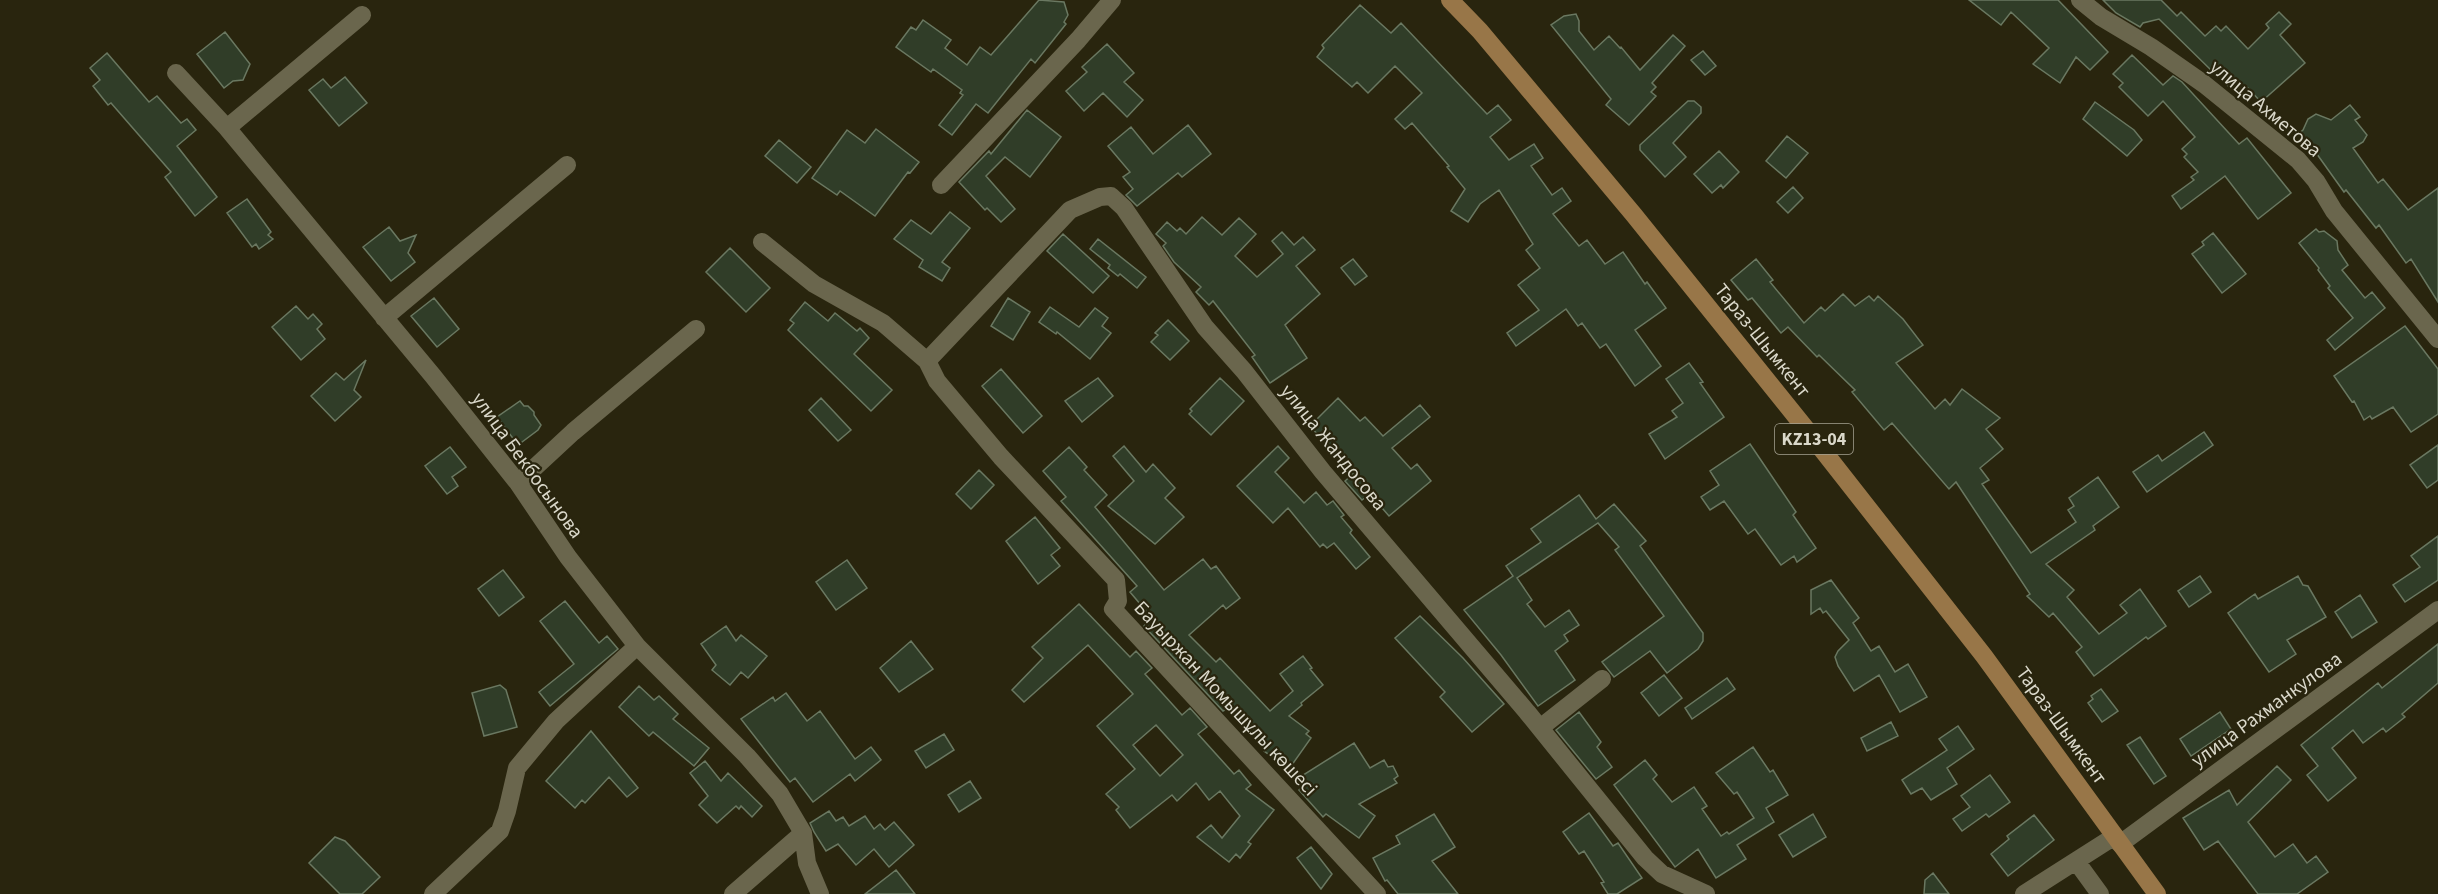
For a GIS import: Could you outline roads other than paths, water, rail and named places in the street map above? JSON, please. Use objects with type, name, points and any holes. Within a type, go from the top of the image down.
[{"type":"main road","name":"Тараз-Шымкент","points":[[1449,0],[1480,31],[1597,171],[1806,429],[1984,656],[2157,894]]},
{"type":"street","points":[[941,185],[1078,40],[1112,0]]},
{"type":"street","name":"улица Ахметова","points":[[2080,0],[2101,17],[2151,47],[2204,84],[2298,160],[2316,182],[2334,211],[2438,339]]},
{"type":"street","points":[[227,128],[362,15]]},
{"type":"street","name":"улица Бекбосынова","points":[[176,74],[227,128],[434,376],[518,483],[580,573],[637,646],[747,756],[780,794],[803,833],[807,863],[820,894]]},
{"type":"street","points":[[384,318],[567,165]]},
{"type":"street","name":"улица Жандосова","points":[[927,361],[1070,210],[1100,197],[1111,196],[1124,208],[1205,327],[1244,371],[1323,472],[1540,728],[1645,858],[1662,874],[1706,894]]},
{"type":"street","name":"Бауыржан Момышұлы көшесі","points":[[762,242],[814,284],[883,323],[927,361],[937,381],[1001,457],[1116,580],[1118,601],[1113,609],[1377,894]]},
{"type":"street","points":[[518,483],[573,432],[696,329]]},
{"type":"street","name":"улица Рахманкулова","points":[[2024,894],[2076,861],[2118,840],[2438,610]]},
{"type":"street","points":[[433,894],[500,831],[517,768],[556,721],[637,646]]},
{"type":"street","points":[[1540,728],[1602,679]]},
{"type":"street","points":[[733,894],[803,833]]},
{"type":"street","points":[[2076,861],[2100,894]]}]
